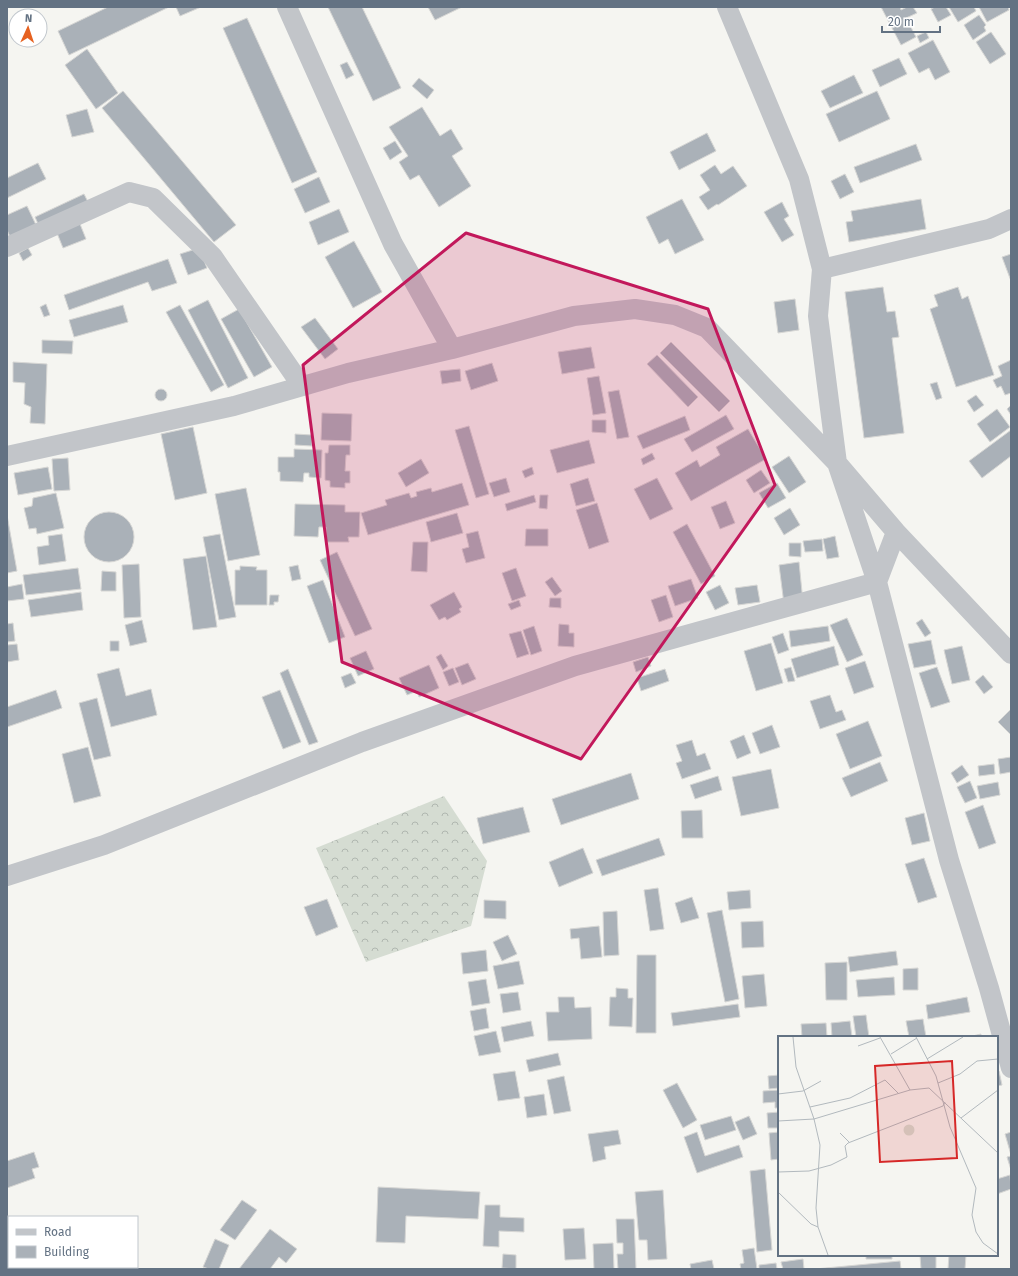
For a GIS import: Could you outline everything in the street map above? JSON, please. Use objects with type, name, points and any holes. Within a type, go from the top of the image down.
[{"type":"street","points":[[287,7],[393,244],[452,349]]},
{"type":"street","points":[[727,7],[799,179],[822,269],[818,316],[837,464],[877,582],[949,860],[990,988],[1011,1068]]},
{"type":"street","points":[[7,247],[129,192],[153,198],[213,257],[302,386]]},
{"type":"street","points":[[822,269],[989,229],[1011,219]]},
{"type":"street","points":[[7,456],[234,406],[348,373],[452,349],[574,316],[635,310],[675,315],[707,328],[837,464],[896,532],[1011,654]]},
{"type":"street","points":[[877,582],[896,532]]},
{"type":"street","points":[[7,876],[104,845],[362,742],[575,666],[877,582]]},
{"type":"highlighted area","points":[[466,233],[708,309],[775,485],[581,759],[342,662],[303,365]]},
{"type":"green space","points":[[444,796],[487,861],[471,926],[366,962],[316,848]]},
{"type":"building","points":[[108,7],[169,7],[69,55],[58,31]]},
{"type":"building","points":[[176,7],[201,7],[180,16]]},
{"type":"building","points":[[328,7],[362,7],[401,88],[373,101]]},
{"type":"building","points":[[428,7],[462,7],[435,20]]},
{"type":"building","points":[[881,7],[900,7],[901,10],[907,7],[913,7],[917,13],[906,18],[916,37],[901,45]]},
{"type":"building","points":[[935,7],[946,7],[951,15],[938,22],[931,9]]},
{"type":"building","points":[[949,7],[974,7],[976,11],[958,22]]},
{"type":"building","points":[[979,7],[1008,7],[1009,10],[987,22]]},
{"type":"building","points":[[979,15],[986,25],[984,27],[986,31],[973,40],[964,25]]},
{"type":"building","points":[[247,18],[317,172],[292,183],[223,28]]},
{"type":"building","points":[[926,32],[929,38],[920,43],[917,36]]},
{"type":"building","points":[[991,32],[1006,54],[990,64],[976,42]]},
{"type":"building","points":[[933,40],[950,72],[935,80],[929,68],[919,73],[908,53]]},
{"type":"building","points":[[87,49],[118,93],[96,109],[65,65]]},
{"type":"building","points":[[899,58],[907,74],[880,87],[872,70]]},
{"type":"building","points":[[347,62],[354,75],[346,79],[340,65]]},
{"type":"building","points":[[854,75],[863,93],[830,108],[821,91]]},
{"type":"building","points":[[419,78],[434,90],[427,99],[412,86]]},
{"type":"building","points":[[123,91],[236,225],[214,242],[102,108]]},
{"type":"building","points":[[877,91],[890,119],[839,142],[826,114]]},
{"type":"building","points":[[422,107],[440,136],[451,129],[463,149],[452,156],[471,186],[439,207],[419,175],[410,180],[399,162],[408,156],[389,127]]},
{"type":"building","points":[[87,109],[94,132],[72,137],[66,115]]},
{"type":"building","points":[[707,133],[716,151],[679,170],[670,152]]},
{"type":"building","points":[[395,141],[402,152],[390,160],[383,148]]},
{"type":"building","points":[[916,144],[922,160],[860,183],[854,167]]},
{"type":"building","points":[[38,163],[46,179],[7,198],[7,178]]},
{"type":"building","points":[[715,165],[721,174],[733,166],[747,186],[708,210],[699,197],[710,190],[700,175]]},
{"type":"building","points":[[845,174],[854,192],[840,199],[831,181]]},
{"type":"building","points":[[319,177],[330,202],[305,213],[294,189]]},
{"type":"building","points":[[84,194],[89,204],[39,226],[35,217]]},
{"type":"building","points":[[682,199],[704,240],[675,254],[668,239],[659,244],[646,217]]},
{"type":"building","points":[[921,199],[926,229],[849,242],[846,222],[853,221],[851,211]]},
{"type":"building","points":[[782,202],[789,216],[784,219],[794,235],[782,242],[764,212]]},
{"type":"building","points":[[27,206],[37,227],[11,239],[7,230],[7,215]]},
{"type":"building","points":[[339,209],[349,232],[318,245],[309,222]]},
{"type":"building","points":[[80,224],[86,239],[63,248],[57,233]]},
{"type":"building","points":[[354,241],[382,292],[353,308],[325,257]]},
{"type":"building","points":[[28,248],[32,255],[23,261],[19,253]]},
{"type":"building","points":[[199,248],[207,268],[188,275],[180,254]]},
{"type":"building","points":[[1011,254],[1011,281],[1002,257]]},
{"type":"building","points":[[168,259],[177,283],[152,291],[148,282],[69,310],[64,295]]},
{"type":"building","points":[[883,287],[887,312],[895,311],[899,337],[892,338],[904,433],[864,438],[845,292]]},
{"type":"building","points":[[958,287],[962,299],[968,296],[994,375],[956,387],[930,309],[938,306],[934,295]]},
{"type":"building","points":[[795,299],[799,330],[778,333],[774,302]]},
{"type":"building","points":[[208,300],[248,378],[228,388],[188,310]]},
{"type":"building","points":[[46,304],[50,315],[44,317],[40,307]]},
{"type":"building","points":[[123,305],[128,322],[74,337],[69,320]]},
{"type":"building","points":[[180,305],[224,385],[211,392],[166,312]]},
{"type":"building","points":[[239,309],[272,367],[254,377],[221,319]]},
{"type":"building","points":[[315,318],[338,349],[325,359],[301,327]]},
{"type":"building","points":[[42,340],[73,341],[72,354],[42,353]]},
{"type":"building","points":[[671,342],[730,401],[719,412],[660,353]]},
{"type":"building","points":[[591,347],[595,368],[562,374],[558,352]]},
{"type":"building","points":[[657,355],[698,397],[688,407],[647,364]]},
{"type":"building","points":[[1011,360],[1011,393],[1005,395],[1001,386],[997,388],[993,380],[1002,376],[998,366]]},
{"type":"building","points":[[13,362],[47,364],[45,424],[30,423],[31,407],[24,404],[25,383],[13,382]]},
{"type":"building","points":[[492,363],[498,381],[471,390],[465,371]]},
{"type":"building","points":[[460,369],[461,381],[442,384],[440,371]]},
{"type":"building","points":[[599,376],[606,413],[593,415],[587,378]]},
{"type":"building","points":[[937,382],[942,398],[936,400],[930,384]]},
{"type":"building","points":[[159,389],[163,389],[167,395],[163,401],[159,401],[155,397],[155,393]]},
{"type":"building","points":[[619,390],[629,437],[617,439],[608,392]]},
{"type":"building","points":[[976,395],[984,405],[974,412],[967,401]]},
{"type":"building","points":[[1011,405],[1011,415],[1007,409]]},
{"type":"building","points":[[997,409],[1010,427],[990,442],[977,424]]},
{"type":"building","points":[[322,413],[352,414],[351,441],[321,440]]},
{"type":"building","points":[[726,415],[734,429],[692,452],[684,439]]},
{"type":"building","points":[[685,416],[690,430],[643,449],[637,436]]},
{"type":"building","points":[[592,420],[606,420],[606,433],[592,432]]},
{"type":"building","points":[[469,426],[489,494],[476,498],[455,430]]},
{"type":"building","points":[[193,427],[207,493],[175,500],[161,434]]},
{"type":"building","points":[[748,429],[766,459],[691,501],[675,473],[697,460],[700,467],[720,455],[716,447]]},
{"type":"building","points":[[1011,430],[1011,456],[982,478],[969,461]]},
{"type":"building","points":[[295,434],[312,435],[312,446],[295,445]]},
{"type":"building","points":[[589,440],[595,463],[557,473],[550,450]]},
{"type":"building","points":[[329,445],[350,445],[350,455],[346,455],[345,471],[350,471],[350,483],[345,483],[345,488],[330,487],[330,481],[325,480],[325,453],[328,453]]},
{"type":"building","points":[[294,449],[322,450],[321,478],[309,477],[309,473],[304,473],[303,482],[280,481],[280,472],[278,472],[278,457],[294,457]]},
{"type":"building","points":[[652,453],[655,459],[643,465],[641,459]]},
{"type":"building","points":[[789,456],[806,482],[789,493],[772,467]]},
{"type":"building","points":[[68,458],[70,490],[54,491],[52,459]]},
{"type":"building","points":[[421,459],[429,473],[406,487],[398,473]]},
{"type":"building","points":[[48,467],[52,489],[18,495],[14,473]]},
{"type":"building","points":[[532,467],[534,474],[525,478],[522,471]]},
{"type":"building","points":[[761,470],[770,483],[754,493],[746,480]]},
{"type":"building","points":[[506,478],[510,492],[494,497],[489,483]]},
{"type":"building","points":[[588,478],[595,501],[576,506],[570,484]]},
{"type":"building","points":[[657,478],[673,509],[650,520],[634,489]]},
{"type":"building","points":[[462,483],[469,505],[368,535],[361,513],[387,505],[385,500],[409,493],[411,498],[417,496],[416,492],[431,488],[432,492]]},
{"type":"building","points":[[777,483],[786,498],[768,508],[759,493]]},
{"type":"building","points":[[246,488],[260,555],[228,561],[215,494]]},
{"type":"building","points":[[56,493],[64,528],[37,534],[36,528],[29,529],[24,508],[32,506],[33,498]]},
{"type":"building","points":[[534,495],[536,502],[507,511],[505,504]]},
{"type":"building","points":[[540,495],[548,495],[547,509],[539,508]]},
{"type":"building","points":[[726,501],[735,523],[720,529],[711,507]]},
{"type":"building","points":[[597,503],[609,542],[589,549],[576,510]]},
{"type":"building","points":[[295,504],[345,505],[345,512],[360,512],[359,537],[348,537],[349,542],[326,542],[326,527],[319,527],[318,537],[294,536]]},
{"type":"building","points":[[790,508],[800,525],[784,535],[774,518]]},
{"type":"building","points":[[109,512],[118,514],[129,523],[134,537],[132,546],[123,557],[109,562],[100,560],[89,551],[84,537],[86,528],[95,517]]},
{"type":"building","points":[[457,513],[463,533],[431,542],[426,522]]},
{"type":"building","points":[[7,515],[17,571],[7,573]]},
{"type":"building","points":[[687,524],[715,576],[701,584],[673,532]]},
{"type":"building","points":[[526,529],[548,529],[548,546],[525,546]]},
{"type":"building","points":[[478,531],[485,558],[466,563],[462,549],[469,547],[466,534]]},
{"type":"building","points":[[62,534],[66,561],[39,565],[37,547],[49,545],[48,536]]},
{"type":"building","points":[[220,534],[236,617],[219,620],[203,537]]},
{"type":"building","points":[[835,536],[839,557],[827,559],[823,539]]},
{"type":"building","points":[[822,539],[823,551],[805,552],[803,541]]},
{"type":"building","points":[[413,542],[428,542],[427,572],[411,571]]},
{"type":"building","points":[[789,543],[801,543],[801,557],[789,556]]},
{"type":"building","points":[[337,552],[372,629],[355,636],[320,560]]},
{"type":"building","points":[[206,556],[217,627],[193,630],[183,559]]},
{"type":"building","points":[[799,562],[803,602],[784,604],[779,565]]},
{"type":"building","points":[[139,564],[141,617],[124,618],[122,565]]},
{"type":"building","points":[[298,565],[301,579],[292,581],[289,567]]},
{"type":"building","points":[[240,566],[257,567],[256,570],[267,570],[267,605],[235,605],[235,570],[240,570]]},
{"type":"building","points":[[78,568],[81,589],[26,595],[23,575]]},
{"type":"building","points":[[516,568],[526,596],[512,601],[502,573]]},
{"type":"building","points":[[102,571],[116,572],[116,591],[101,591]]},
{"type":"building","points":[[552,577],[562,591],[555,596],[545,582]]},
{"type":"building","points":[[691,579],[698,598],[675,606],[668,586]]},
{"type":"building","points":[[323,580],[345,637],[329,643],[307,586]]},
{"type":"building","points":[[22,584],[24,599],[7,601],[7,587]]},
{"type":"building","points":[[720,585],[729,603],[715,610],[706,592]]},
{"type":"building","points":[[757,585],[760,602],[738,605],[735,588]]},
{"type":"building","points":[[81,592],[83,610],[31,617],[28,600]]},
{"type":"building","points":[[454,592],[462,607],[459,609],[461,612],[447,620],[445,617],[439,620],[430,605]]},
{"type":"building","points":[[270,595],[279,595],[278,602],[274,602],[274,605],[269,605]]},
{"type":"building","points":[[666,595],[673,617],[659,622],[651,600]]},
{"type":"building","points":[[550,598],[561,598],[561,608],[549,607]]},
{"type":"building","points":[[519,600],[521,606],[511,610],[508,604]]},
{"type":"building","points":[[847,618],[863,655],[847,662],[830,625]]},
{"type":"building","points":[[922,619],[931,633],[925,637],[916,623]]},
{"type":"building","points":[[142,620],[147,642],[130,646],[125,625]]},
{"type":"building","points":[[13,623],[15,641],[7,642],[7,624]]},
{"type":"building","points":[[559,624],[569,625],[569,633],[574,633],[574,647],[558,646]]},
{"type":"building","points":[[534,626],[542,651],[531,655],[523,630]]},
{"type":"building","points":[[828,626],[830,641],[791,647],[789,631]]},
{"type":"building","points":[[521,631],[529,654],[517,658],[509,634]]},
{"type":"building","points":[[783,633],[789,650],[778,654],[772,637]]},
{"type":"building","points":[[931,640],[936,664],[914,668],[908,644]]},
{"type":"building","points":[[110,641],[119,641],[119,651],[110,651]]},
{"type":"building","points":[[771,643],[783,683],[756,691],[744,651]]},
{"type":"building","points":[[17,644],[19,660],[7,662],[7,645]]},
{"type":"building","points":[[834,646],[839,665],[797,678],[791,659]]},
{"type":"building","points":[[962,646],[970,680],[952,684],[944,650]]},
{"type":"building","points":[[366,651],[374,669],[358,676],[350,658]]},
{"type":"building","points":[[441,654],[448,666],[443,670],[436,657]]},
{"type":"building","points":[[648,657],[651,666],[636,672],[633,662]]},
{"type":"building","points":[[865,661],[874,687],[854,694],[845,668]]},
{"type":"building","points":[[468,663],[476,679],[462,685],[455,668]]},
{"type":"building","points":[[429,665],[439,688],[419,697],[417,691],[407,695],[399,678]]},
{"type":"building","points":[[791,667],[795,681],[788,682],[784,669]]},
{"type":"building","points":[[937,667],[950,702],[931,708],[919,673]]},
{"type":"building","points":[[119,668],[126,696],[151,689],[157,715],[111,727],[97,674]]},
{"type":"building","points":[[453,668],[459,682],[449,686],[443,672]]},
{"type":"building","points":[[288,669],[318,742],[309,745],[280,673]]},
{"type":"building","points":[[665,669],[669,681],[641,691],[637,678]]},
{"type":"building","points":[[351,673],[356,683],[345,688],[341,677]]},
{"type":"building","points":[[983,675],[993,687],[984,694],[975,682]]},
{"type":"building","points":[[56,690],[62,708],[7,727],[7,707]]},
{"type":"building","points":[[280,690],[301,742],[283,749],[262,697]]},
{"type":"building","points":[[830,695],[836,712],[842,710],[846,720],[820,729],[810,701]]},
{"type":"building","points":[[97,698],[111,756],[94,760],[79,703]]},
{"type":"building","points":[[1011,709],[1011,735],[998,722]]},
{"type":"building","points":[[868,721],[882,756],[850,769],[836,734]]},
{"type":"building","points":[[772,725],[780,747],[760,754],[752,733]]},
{"type":"building","points":[[744,735],[751,753],[737,759],[730,741]]},
{"type":"building","points":[[692,740],[697,756],[705,753],[711,769],[682,779],[676,763],[682,761],[676,745]]},
{"type":"building","points":[[88,747],[101,796],[74,803],[62,754]]},
{"type":"building","points":[[1011,757],[1011,772],[1000,774],[998,759]]},
{"type":"building","points":[[880,762],[888,781],[851,797],[842,778]]},
{"type":"building","points":[[994,764],[995,774],[979,776],[978,766]]},
{"type":"building","points":[[962,765],[969,775],[957,783],[951,773]]},
{"type":"building","points":[[771,769],[779,808],[741,816],[732,777]]},
{"type":"building","points":[[631,773],[639,799],[561,825],[552,799]]},
{"type":"building","points":[[718,776],[722,790],[695,799],[690,785]]},
{"type":"building","points":[[970,781],[977,798],[965,803],[957,787]]},
{"type":"building","points":[[998,782],[1000,795],[980,799],[977,786]]},
{"type":"building","points":[[983,805],[996,843],[979,849],[965,812]]},
{"type":"building","points":[[523,807],[530,832],[483,844],[477,818]]},
{"type":"building","points":[[702,810],[703,838],[682,838],[681,811]]},
{"type":"building","points":[[924,813],[930,841],[912,845],[905,818]]},
{"type":"building","points":[[659,838],[665,855],[602,876],[596,860]]},
{"type":"building","points":[[583,848],[593,873],[559,887],[549,862]]},
{"type":"building","points":[[924,858],[937,897],[918,903],[905,864]]},
{"type":"building","points":[[658,888],[664,929],[650,931],[644,890]]},
{"type":"building","points":[[750,890],[751,908],[729,910],[727,892]]},
{"type":"building","points":[[692,897],[699,918],[681,923],[675,903]]},
{"type":"building","points":[[327,899],[338,927],[316,936],[304,907]]},
{"type":"building","points":[[484,900],[506,901],[506,919],[484,918]]},
{"type":"building","points":[[722,910],[739,999],[725,1002],[707,913]]},
{"type":"building","points":[[617,911],[619,955],[604,956],[603,912]]},
{"type":"building","points":[[763,921],[764,947],[742,948],[741,922]]},
{"type":"building","points":[[599,926],[602,957],[581,959],[579,938],[571,939],[570,929]]},
{"type":"building","points":[[508,935],[517,954],[502,961],[493,942]]},
{"type":"building","points":[[486,950],[488,971],[463,974],[461,953]]},
{"type":"building","points":[[896,951],[898,965],[850,972],[848,957]]},
{"type":"building","points":[[637,955],[656,955],[656,1033],[636,1033]]},
{"type":"building","points":[[519,961],[524,984],[498,989],[493,966]]},
{"type":"building","points":[[847,962],[847,1000],[826,1000],[825,963]]},
{"type":"building","points":[[918,968],[918,990],[903,990],[903,969]]},
{"type":"building","points":[[764,974],[767,1006],[745,1008],[742,976]]},
{"type":"building","points":[[894,977],[895,995],[858,997],[856,980]]},
{"type":"building","points":[[486,979],[490,1003],[472,1006],[468,982]]},
{"type":"building","points":[[616,988],[628,989],[628,998],[633,998],[632,1027],[609,1026],[610,997],[616,997]]},
{"type":"building","points":[[518,992],[521,1010],[503,1013],[500,994]]},
{"type":"building","points":[[558,997],[574,997],[575,1008],[591,1007],[592,1039],[548,1041],[546,1012],[559,1012]]},
{"type":"building","points":[[967,997],[970,1012],[928,1019],[926,1005]]},
{"type":"building","points":[[738,1004],[740,1017],[673,1026],[671,1013]]},
{"type":"building","points":[[486,1008],[489,1028],[474,1031],[470,1011]]},
{"type":"building","points":[[866,1015],[869,1036],[856,1036],[853,1016]]},
{"type":"building","points":[[923,1019],[926,1036],[909,1036],[906,1021]]},
{"type":"building","points":[[531,1021],[534,1036],[504,1042],[501,1027]]},
{"type":"building","points":[[850,1021],[852,1036],[832,1036],[831,1023]]},
{"type":"building","points":[[826,1023],[827,1036],[802,1036],[801,1024]]},
{"type":"building","points":[[496,1031],[501,1052],[479,1056],[474,1036]]},
{"type":"building","points":[[558,1053],[561,1065],[529,1072],[526,1060]]},
{"type":"building","points":[[515,1071],[520,1098],[498,1101],[493,1074]]},
{"type":"building","points":[[998,1071],[999,1071],[1002,1085],[998,1086]]},
{"type":"building","points":[[778,1075],[778,1088],[769,1089],[768,1076]]},
{"type":"building","points":[[564,1076],[571,1111],[554,1114],[547,1080]]},
{"type":"building","points":[[677,1083],[697,1120],[683,1128],[663,1090]]},
{"type":"building","points":[[778,1090],[778,1108],[775,1108],[775,1102],[763,1103],[763,1091]]},
{"type":"building","points":[[544,1094],[547,1115],[527,1118],[524,1097]]},
{"type":"building","points":[[778,1112],[778,1128],[768,1128],[767,1113]]},
{"type":"building","points":[[731,1116],[736,1130],[705,1140],[700,1125]]},
{"type":"building","points":[[749,1116],[757,1134],[743,1140],[735,1122]]},
{"type":"building","points":[[618,1130],[621,1144],[604,1147],[606,1159],[593,1162],[588,1134]]},
{"type":"building","points":[[697,1132],[705,1156],[739,1145],[743,1157],[697,1173],[684,1137]]},
{"type":"building","points":[[778,1132],[778,1159],[771,1160],[769,1133]]},
{"type":"building","points":[[1011,1132],[1011,1155],[1005,1134]]},
{"type":"building","points":[[34,1152],[39,1167],[32,1169],[35,1178],[7,1188],[7,1161]]},
{"type":"building","points":[[1011,1156],[1011,1170],[1007,1157]]},
{"type":"building","points":[[765,1169],[772,1250],[757,1252],[750,1171]]},
{"type":"building","points":[[1010,1175],[1011,1189],[998,1194],[998,1179]]},
{"type":"building","points":[[378,1187],[480,1192],[478,1219],[406,1216],[405,1243],[376,1242]]},
{"type":"building","points":[[663,1190],[667,1259],[648,1260],[647,1240],[639,1240],[635,1192]]},
{"type":"building","points":[[242,1200],[257,1210],[235,1240],[220,1230]]},
{"type":"building","points":[[485,1205],[500,1205],[500,1217],[524,1218],[524,1232],[499,1231],[499,1247],[483,1246]]},
{"type":"building","points":[[616,1219],[634,1219],[636,1269],[618,1269],[617,1254],[623,1254],[623,1243],[617,1243]]},
{"type":"building","points":[[584,1228],[586,1259],[565,1260],[563,1229]]},
{"type":"building","points":[[270,1229],[297,1249],[286,1263],[279,1257],[270,1269],[239,1269]]},
{"type":"building","points":[[215,1239],[229,1245],[219,1269],[209,1269],[203,1267]]},
{"type":"building","points":[[613,1243],[614,1269],[594,1269],[593,1244]]},
{"type":"building","points":[[754,1248],[757,1269],[741,1269],[740,1264],[744,1263],[742,1250]]},
{"type":"building","points":[[503,1254],[516,1255],[516,1269],[502,1268]]},
{"type":"building","points":[[866,1256],[892,1256],[892,1259],[866,1259]]},
{"type":"building","points":[[920,1256],[936,1256],[936,1269],[921,1269]]},
{"type":"building","points":[[949,1256],[966,1256],[965,1269],[948,1269]]},
{"type":"building","points":[[803,1259],[804,1269],[783,1269],[781,1262]]},
{"type":"building","points":[[712,1260],[714,1269],[691,1269],[690,1264]]},
{"type":"building","points":[[900,1261],[901,1269],[815,1269]]},
{"type":"building","points":[[776,1263],[777,1269],[759,1269],[759,1265]]}]
